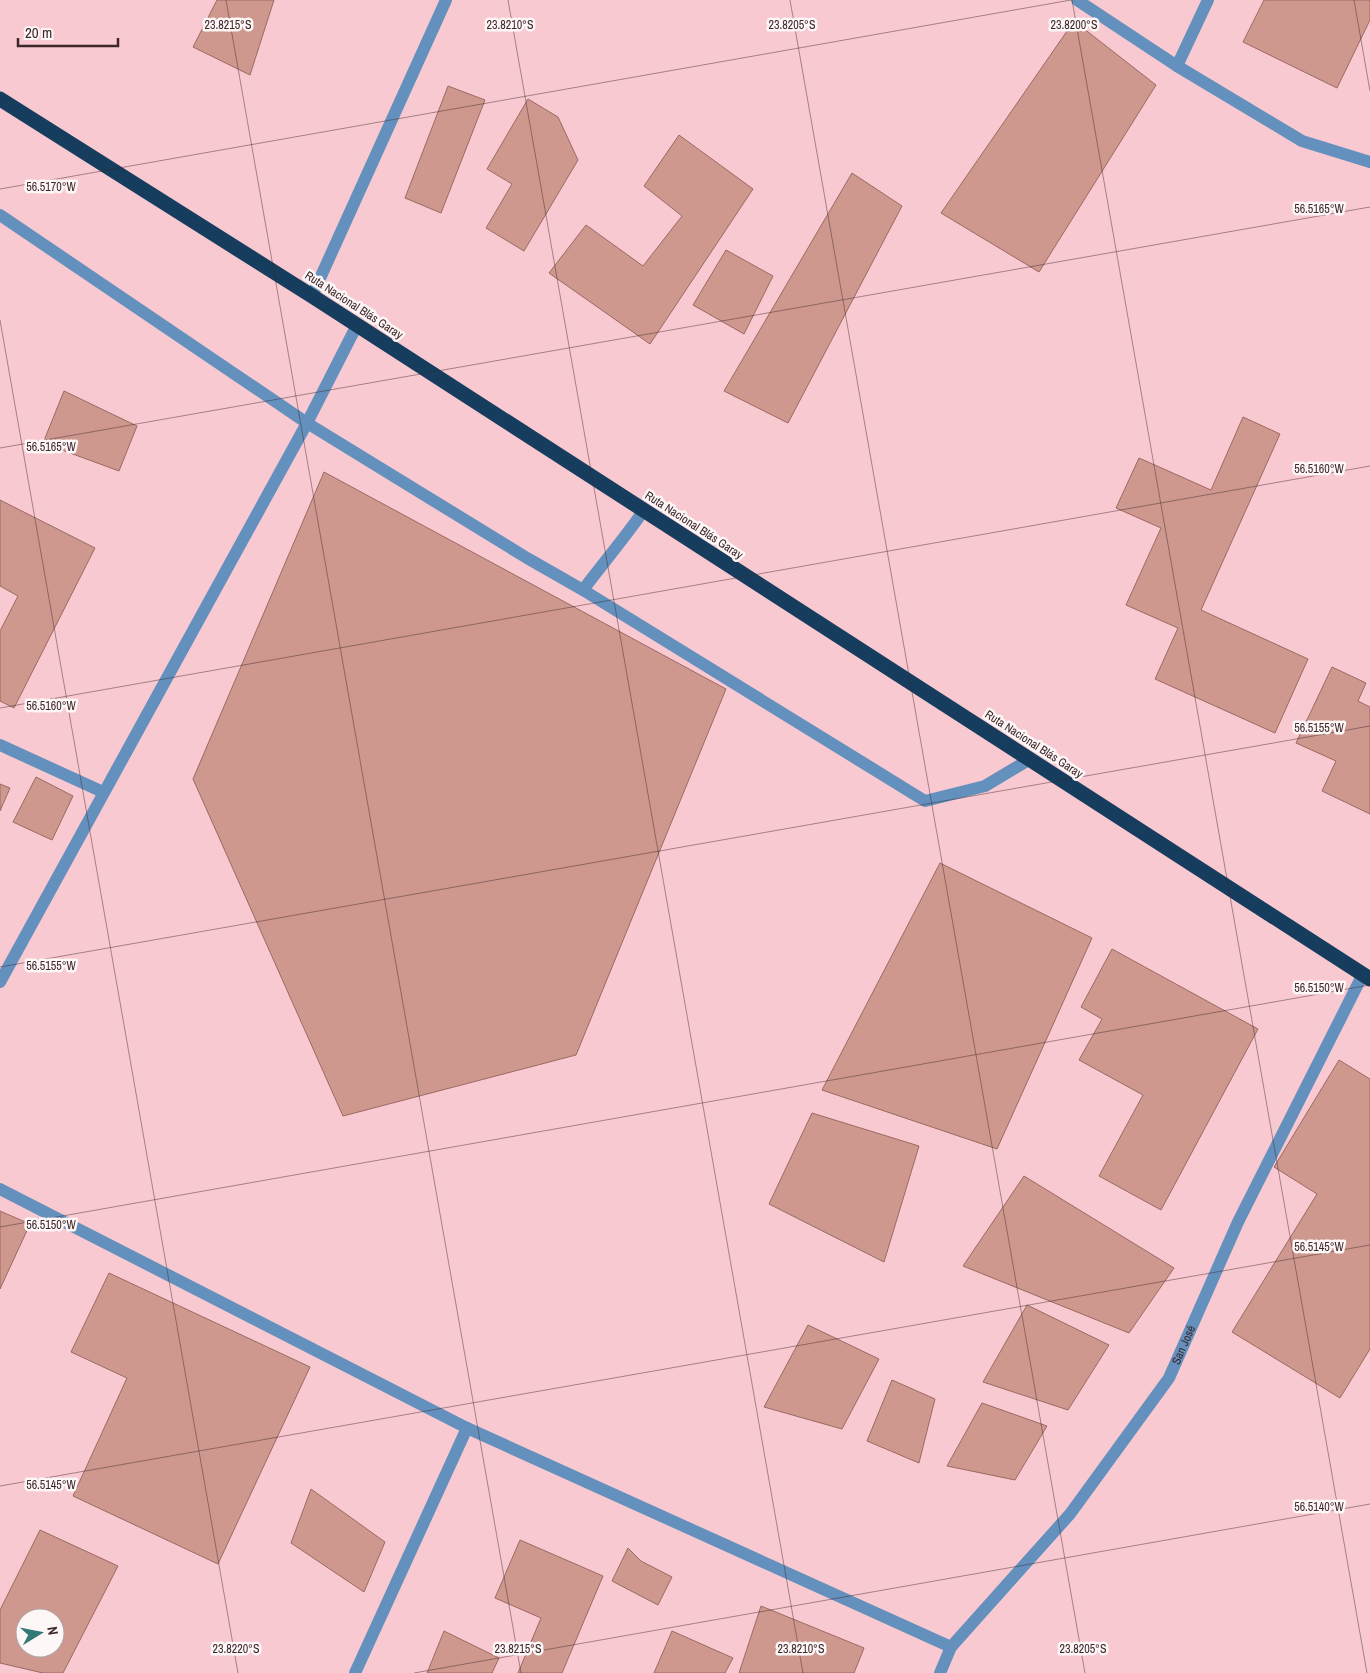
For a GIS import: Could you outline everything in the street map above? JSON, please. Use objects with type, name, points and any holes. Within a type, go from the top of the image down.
[{"type":"highway","name":"Ruta Nacional Blás Garay","points":[[0,99],[312,296],[1367,976]]},
{"type":"street","points":[[312,296],[446,0]]},
{"type":"street","points":[[1076,0],[1177,66],[1302,141],[1370,162]]},
{"type":"street","points":[[1177,66],[1208,0]]},
{"type":"street","points":[[0,215],[307,423],[527,558],[583,590],[925,801],[985,786],[1030,759]]},
{"type":"street","points":[[0,982],[307,423],[357,325]]},
{"type":"street","points":[[583,590],[608,555],[627,535],[644,510]]},
{"type":"street","points":[[0,745],[103,792]]},
{"type":"street","name":"San José","points":[[940,1673],[951,1647],[1070,1514],[1169,1378],[1238,1222],[1367,976]]},
{"type":"street","points":[[0,1189],[467,1428],[951,1647]]},
{"type":"street","points":[[355,1673],[467,1428]]},
{"type":"building","points":[[217,0],[274,0],[250,75],[193,47]]},
{"type":"building","points":[[1264,0],[1370,0],[1370,20],[1337,88],[1243,42]]},
{"type":"building","points":[[1074,21],[1156,85],[1039,272],[941,213]]},
{"type":"building","points":[[448,86],[485,100],[441,213],[405,198]]},
{"type":"building","points":[[528,99],[558,117],[578,160],[524,251],[486,228],[512,184],[487,169]]},
{"type":"building","points":[[679,135],[753,189],[650,344],[549,273],[586,225],[643,266],[682,216],[644,186]]},
{"type":"building","points":[[852,173],[902,206],[788,423],[724,391]]},
{"type":"building","points":[[726,250],[773,276],[744,334],[693,305]]},
{"type":"building","points":[[64,391],[137,426],[119,471],[43,443]]},
{"type":"building","points":[[1243,417],[1280,434],[1201,610],[1308,659],[1275,733],[1155,679],[1178,628],[1126,605],[1161,528],[1116,508],[1139,458],[1211,490]]},
{"type":"building","points":[[324,472],[726,689],[576,1055],[343,1116],[193,779]]},
{"type":"building","points":[[0,500],[95,548],[14,708],[0,701],[0,631],[18,596],[0,586]]},
{"type":"building","points":[[1332,667],[1366,683],[1358,701],[1370,707],[1370,814],[1322,791],[1336,761],[1296,743]]},
{"type":"building","points":[[36,777],[73,796],[52,840],[13,822]]},
{"type":"building","points":[[0,784],[10,788],[0,811]]},
{"type":"building","points":[[940,863],[1092,938],[997,1149],[822,1090]]},
{"type":"building","points":[[1112,949],[1258,1029],[1161,1210],[1099,1176],[1143,1095],[1079,1060],[1102,1019],[1081,1007]]},
{"type":"building","points":[[1339,1060],[1370,1079],[1370,1349],[1340,1398],[1232,1332],[1317,1194],[1274,1167]]},
{"type":"building","points":[[812,1113],[919,1146],[884,1262],[769,1204]]},
{"type":"building","points":[[1024,1176],[1174,1268],[1129,1333],[963,1266]]},
{"type":"building","points":[[0,1211],[30,1224],[0,1289]]},
{"type":"building","points":[[109,1273],[310,1367],[218,1564],[73,1496],[127,1378],[71,1352]]},
{"type":"building","points":[[1027,1305],[1109,1345],[1068,1410],[983,1382]]},
{"type":"building","points":[[808,1325],[879,1359],[842,1429],[764,1407]]},
{"type":"building","points":[[892,1380],[935,1399],[919,1463],[867,1441]]},
{"type":"building","points":[[982,1403],[1047,1426],[1015,1480],[947,1466]]},
{"type":"building","points":[[311,1489],[385,1542],[364,1592],[291,1543]]},
{"type":"building","points":[[40,1530],[118,1566],[63,1673],[43,1673],[0,1663],[0,1610]]},
{"type":"building","points":[[520,1540],[603,1576],[562,1673],[518,1673],[541,1618],[495,1598]]},
{"type":"building","points":[[628,1548],[641,1561],[672,1577],[658,1605],[612,1581]]},
{"type":"building","points":[[761,1606],[864,1648],[854,1673],[739,1673]]},
{"type":"building","points":[[444,1631],[499,1658],[492,1673],[427,1673]]},
{"type":"building","points":[[672,1631],[733,1658],[725,1673],[654,1673]]}]
